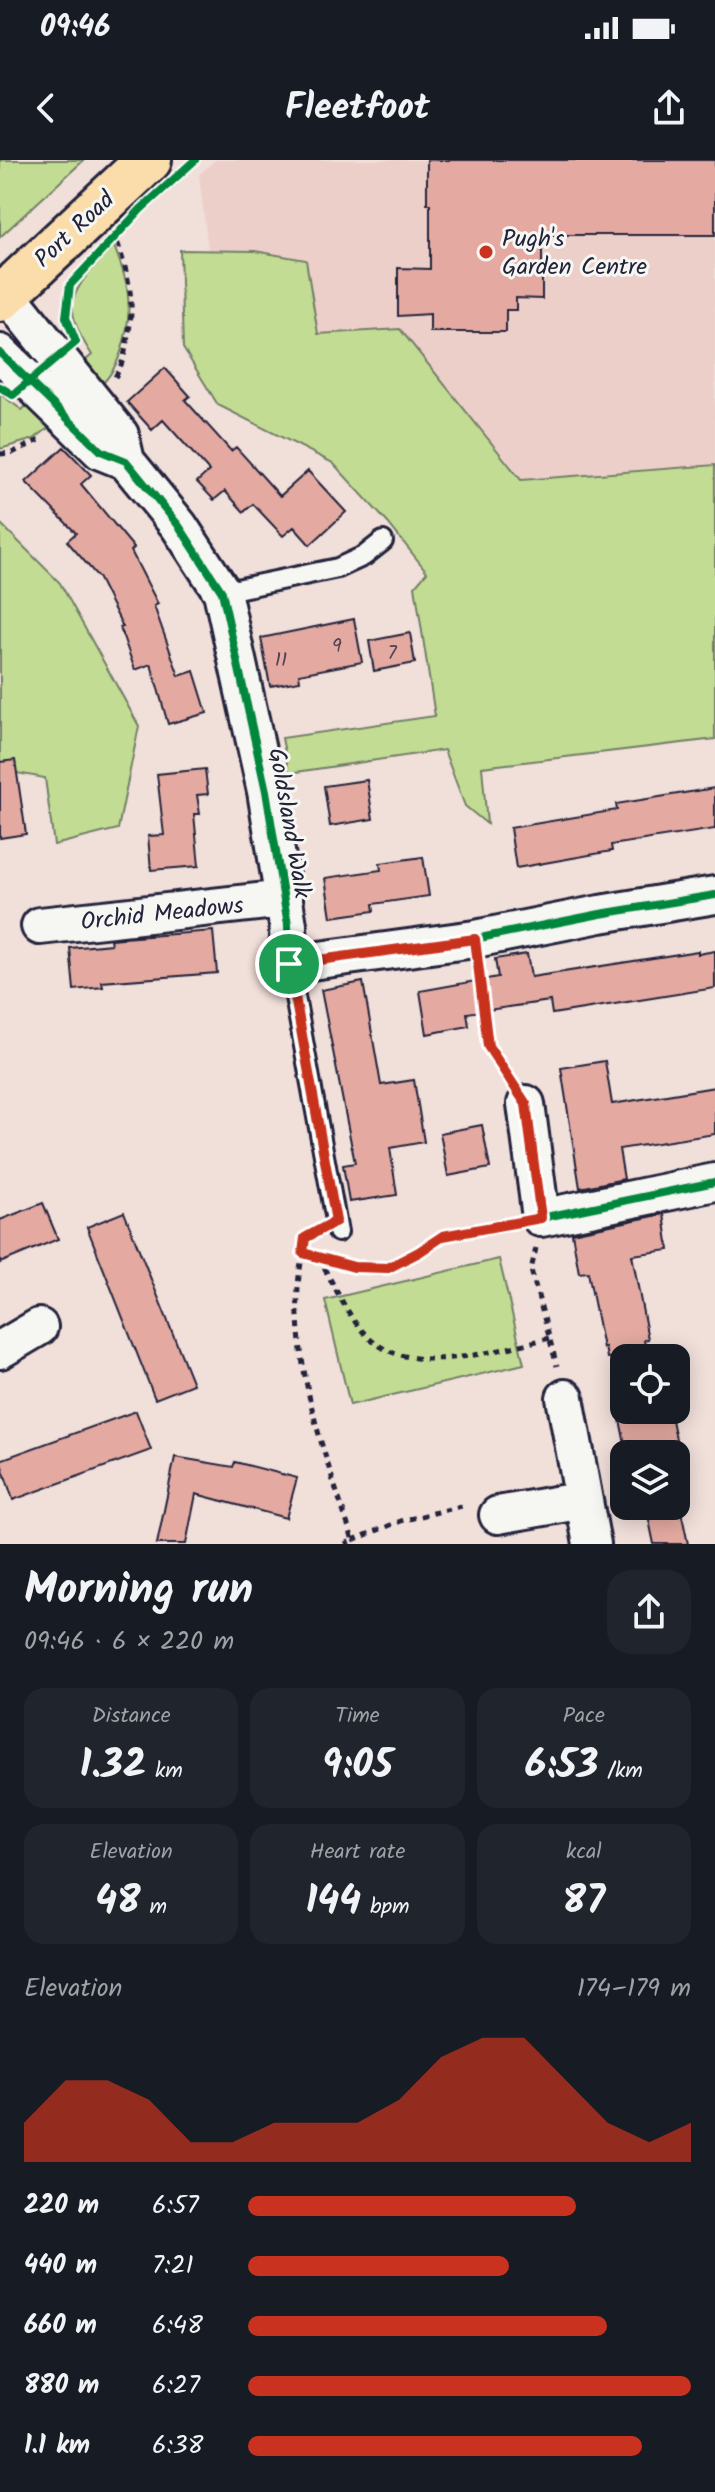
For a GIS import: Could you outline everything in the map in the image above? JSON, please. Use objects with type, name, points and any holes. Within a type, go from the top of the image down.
[{"type":"main road","name":"Port Road","points":[[3,296],[149,160]]},
{"type":"street","name":"Goldsland Walk","points":[[3,296],[120,435],[126,461],[179,526],[222,592],[266,791],[288,925],[289,964]]},
{"type":"street","name":"Goldsland Walk","points":[[0,353],[101,451],[126,461]]},
{"type":"street","points":[[289,964],[475,939],[715,895]]},
{"type":"street","name":"Orchid Meadows","points":[[40,926],[284,899]]},
{"type":"street","points":[[526,1104],[541,1218],[715,1182]]},
{"type":"street","points":[[0,1350],[39,1327]]},
{"type":"street","points":[[565,1398],[592,1544]]},
{"type":"street","points":[[498,1515],[584,1500]]},
{"type":"lane","points":[[222,592],[338,568],[364,556],[383,541]]},
{"type":"lane","points":[[289,964],[337,1226]]},
{"type":"path","points":[[93,401],[118,372],[131,325],[132,293],[116,236]]},
{"type":"path","points":[[475,939],[488,1046],[526,1104]]},
{"type":"path","points":[[303,1253],[354,1267],[388,1268],[443,1236],[541,1218],[531,1270],[565,1398]]},
{"type":"path","points":[[337,1226],[305,1238],[298,1287],[302,1361],[324,1453],[353,1540]]},
{"type":"path","points":[[318,1257],[356,1323],[368,1338],[388,1349],[429,1360],[450,1359],[550,1338]]},
{"type":"path","points":[[345,1544],[401,1521],[494,1499],[498,1515]]},
{"type":"shaded area","points":[[215,160],[715,160],[715,465],[521,480],[400,329],[317,334],[255,251],[208,250],[199,175]]},
{"type":"green space","points":[[0,160],[84,160],[0,237]]},
{"type":"green space","points":[[114,246],[126,283],[127,325],[121,351],[103,383],[86,360],[92,355],[75,321],[73,307],[80,284]]},
{"type":"green space","points":[[180,250],[255,251],[306,260],[318,334],[400,329],[521,480],[715,465],[715,739],[482,767],[487,824],[465,806],[444,750],[289,773],[282,738],[435,716],[415,586],[427,572],[388,523],[333,463],[218,405],[183,348]]},
{"type":"green space","points":[[0,394],[22,410],[27,405],[51,426],[34,439],[0,449]]},
{"type":"green space","points":[[0,523],[60,583],[139,726],[118,829],[54,845],[45,778],[0,770]]},
{"type":"green space","points":[[499,1259],[524,1364],[350,1405],[325,1300]]},
{"type":"building","name":"Pugh's Garden Centre","points":[[427,160],[715,160],[715,235],[542,235],[542,299],[516,298],[516,310],[506,310],[506,332],[430,332],[430,314],[398,316],[398,268],[430,269]]},
{"type":"building","points":[[165,368],[190,396],[185,400],[231,451],[236,447],[280,496],[308,471],[346,512],[310,545],[294,527],[283,536],[253,504],[244,512],[225,491],[214,500],[197,482],[209,471],[163,420],[152,430],[127,402]]},
{"type":"building","points":[[64,447],[91,475],[81,484],[134,548],[131,551],[158,604],[154,606],[179,676],[194,671],[207,713],[168,724],[151,664],[135,670],[120,628],[123,627],[98,577],[67,541],[76,533],[26,482]]},
{"type":"building","points":[[354,619],[362,662],[299,674],[300,681],[270,686],[261,638]]},
{"type":"building","points":[[410,633],[415,663],[374,671],[369,641]]},
{"type":"building","points":[[15,760],[26,834],[0,838],[0,762]]},
{"type":"building","points":[[205,769],[208,794],[197,795],[200,814],[194,814],[199,866],[151,870],[148,836],[164,835],[157,774]]},
{"type":"building","points":[[367,780],[373,819],[330,826],[324,786]]},
{"type":"building","points":[[715,788],[715,829],[611,845],[612,851],[516,868],[510,828],[617,810],[616,804]]},
{"type":"building","points":[[423,857],[429,896],[373,904],[374,911],[331,917],[325,878],[381,870],[380,863]]},
{"type":"building","points":[[213,931],[217,973],[102,982],[103,987],[74,990],[70,948],[111,944],[110,939]]},
{"type":"building","points":[[698,951],[698,954],[715,951],[715,988],[552,1014],[550,1001],[467,1013],[469,1026],[427,1034],[420,991],[498,977],[495,959],[527,954],[531,977]]},
{"type":"building","points":[[363,982],[381,1085],[414,1080],[424,1142],[390,1148],[397,1195],[349,1202],[343,1165],[355,1163],[321,990]]},
{"type":"building","points":[[605,1061],[612,1104],[715,1087],[715,1134],[619,1149],[624,1179],[580,1188],[561,1068]]},
{"type":"building","points":[[482,1125],[490,1168],[448,1176],[440,1133]]},
{"type":"building","points":[[43,1203],[58,1239],[0,1263],[0,1220]]},
{"type":"building","points":[[124,1212],[193,1384],[155,1399],[87,1227]]},
{"type":"building","points":[[664,1214],[669,1250],[632,1255],[648,1339],[644,1340],[645,1344],[610,1344],[610,1358],[607,1358],[588,1272],[579,1273],[572,1233]]},
{"type":"building","points":[[136,1411],[151,1450],[13,1500],[0,1460]]},
{"type":"building","points":[[621,1424],[673,1424],[676,1440],[624,1440]]},
{"type":"building","points":[[175,1457],[233,1467],[235,1462],[297,1478],[286,1518],[196,1494],[186,1544],[157,1544]]},
{"type":"building","points":[[649,1520],[683,1520],[688,1544],[654,1544]]},
{"type":"cycle path","points":[[0,387],[13,395],[76,342],[66,317],[70,285],[141,209],[195,160]]},
{"type":"cycle path","points":[[0,353],[101,451],[126,461],[179,526],[222,592],[266,791],[288,925],[289,964],[475,939],[715,895]]},
{"type":"cycle path","points":[[526,1104],[541,1218],[715,1182]]},
{"type":"place","name":"Pugh's Garden Centre","points":[[486,252]]},
{"type":"route","points":[[475,939],[488,1046],[526,1104],[541,1218],[443,1236],[388,1268],[354,1267],[303,1253],[305,1238],[336,1221],[289,964],[475,939]]}]
